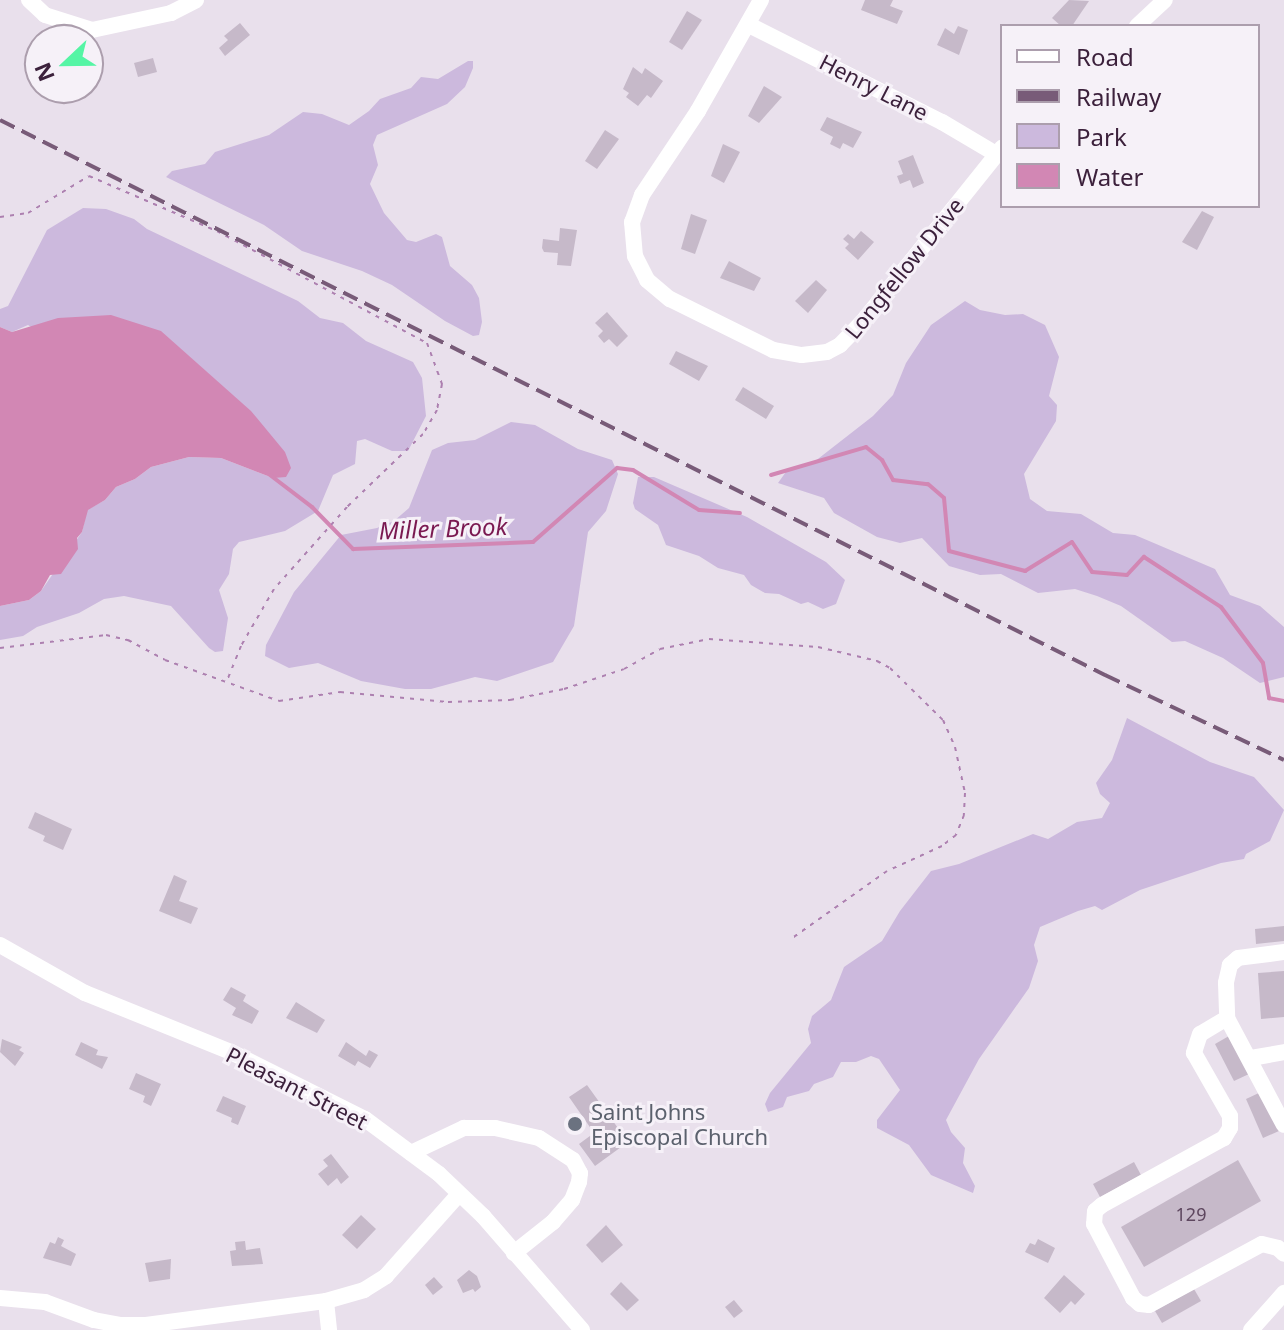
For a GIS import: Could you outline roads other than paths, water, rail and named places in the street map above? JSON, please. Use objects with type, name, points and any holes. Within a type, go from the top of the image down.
[{"type":"street","points":[[29,0],[45,15],[92,30],[171,13],[196,0]]},
{"type":"street","name":"Longfellow Drive","points":[[761,0],[698,111],[642,195],[632,222],[633,252],[647,280],[691,311],[773,350],[802,355],[827,352],[840,345],[864,320],[999,151]]},
{"type":"street","points":[[1139,24],[1165,0]]},
{"type":"street","name":"Henry Lane","points":[[749,25],[999,151]]},
{"type":"street","name":"Pleasant Street","points":[[0,945],[85,993],[231,1052],[365,1119],[459,1194],[582,1330]]},
{"type":"street","points":[[1284,952],[1244,956],[1230,965],[1227,1018],[1284,1125]]},
{"type":"street","points":[[1227,1018],[1200,1034],[1194,1053],[1230,1116],[1230,1128],[1224,1138],[1102,1205],[1095,1211],[1094,1224],[1133,1298],[1140,1304],[1149,1305],[1262,1244],[1278,1248],[1284,1254]]},
{"type":"street","points":[[1251,1058],[1284,1052]]},
{"type":"street","points":[[411,1153],[464,1128],[495,1128],[539,1138],[573,1160],[580,1173],[572,1200],[553,1222],[514,1253]]},
{"type":"street","points":[[0,1298],[45,1302],[94,1320],[120,1325],[146,1325],[326,1301],[364,1290],[386,1276],[459,1194]]},
{"type":"street","points":[[1251,1330],[1284,1293]]},
{"type":"street","points":[[326,1301],[329,1330]]},
{"type":"water","points":[[111,315],[161,331],[251,411],[285,452],[291,468],[286,477],[273,478],[221,458],[189,457],[151,467],[135,479],[116,487],[105,500],[88,510],[82,532],[77,538],[78,549],[61,574],[50,575],[41,591],[29,600],[0,606],[0,327],[12,332],[58,318]]},
{"type":"waterway","name":"Miller Brook","points":[[771,475],[866,447],[882,460],[893,480],[928,484],[944,498],[949,551],[1025,571],[1072,542],[1092,572],[1127,575],[1144,557],[1221,607],[1263,663],[1269,698],[1284,701]]},
{"type":"waterway","name":"Miller Brook","points":[[270,475],[312,507],[353,549],[533,542],[617,468],[633,470],[699,510],[740,513]]},
{"type":"railway","points":[[0,120],[1105,675],[1284,760]]},
{"type":"place","name":"Saint Johns Episcopal Church","points":[[575,1124]]}]
